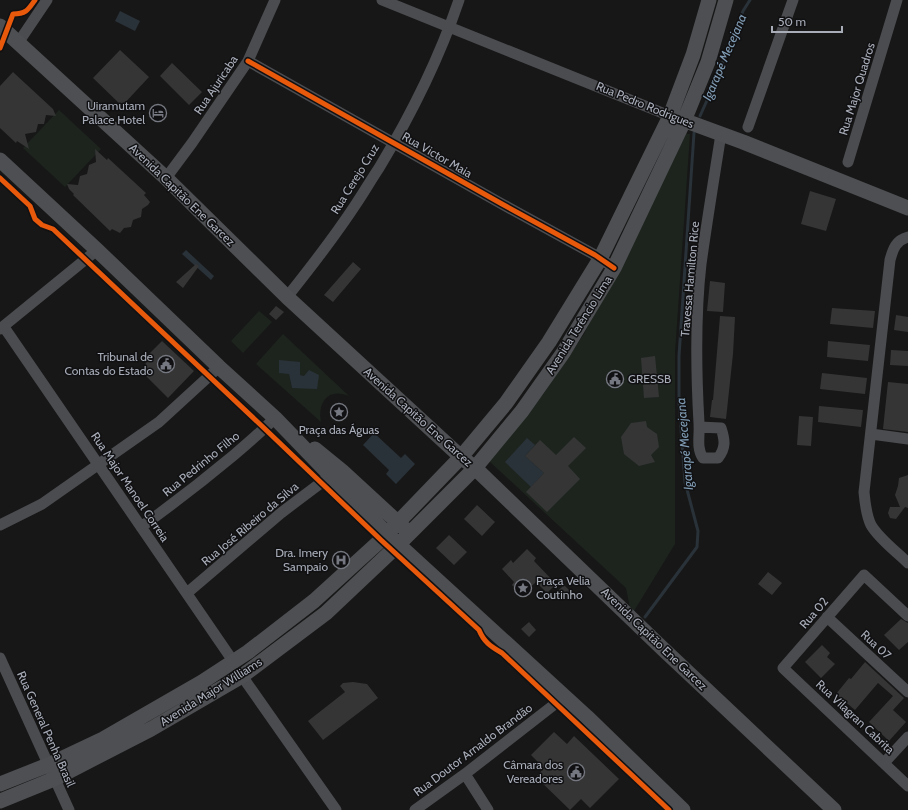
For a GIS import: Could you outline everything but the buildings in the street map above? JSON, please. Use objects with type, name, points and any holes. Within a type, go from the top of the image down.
[{"type":"main road","name":"Avenida Terêncio Lima","points":[[387,534],[461,457],[506,403],[548,342],[600,259],[670,116],[693,55],[709,0]]},
{"type":"main road","name":"Avenida Terêncio Lima","points":[[398,545],[475,468],[522,411],[563,353],[614,268],[686,122],[708,62],[726,0]]},
{"type":"main road","name":"Avenida Capitão Ene Garcez","points":[[0,26],[166,178],[287,297],[461,457],[475,468],[662,648],[834,810]]},
{"type":"main road","name":"Rua Pedro Rodrigues","points":[[670,116],[718,133],[908,208]]},
{"type":"main road","points":[[0,160],[275,418],[398,545],[588,718],[683,810]]},
{"type":"main road","points":[[275,418],[342,470],[410,534]]},
{"type":"main road","name":"Avenida Major Williams","points":[[0,784],[48,765],[103,739],[148,714],[233,662],[314,601],[387,534]]},
{"type":"main road","name":"Avenida Major Williams","points":[[0,801],[54,779],[151,729],[242,676],[326,613],[398,545]]},
{"type":"street","points":[[18,44],[47,0]]},
{"type":"street","name":"Rua Ajuricaba","points":[[166,178],[192,143],[248,61],[275,0]]},
{"type":"street","name":"Rua Pedro Rodrigues","points":[[382,0],[670,116]]},
{"type":"street","name":"Rua Cerejo Cruz","points":[[287,297],[318,258],[357,203],[394,142],[423,86],[450,27],[459,0]]},
{"type":"street","points":[[748,127],[793,0]]},
{"type":"street","name":"Rua Major Quadros","points":[[848,162],[897,0]]},
{"type":"street","name":"Rua Victor Maia","points":[[248,61],[595,255],[614,268]]},
{"type":"street","name":"Travessa Hamilton Rice","points":[[699,427],[696,350],[701,265],[718,133]]},
{"type":"street","points":[[908,237],[897,242],[893,248],[890,260],[864,492],[868,518],[872,526],[879,535],[908,563]]},
{"type":"street","points":[[2,328],[97,250]]},
{"type":"street","name":"Rua Major Manoel Correia","points":[[2,328],[99,465],[233,662]]},
{"type":"street","points":[[0,525],[42,504],[99,465],[158,422],[219,367]]},
{"type":"street","name":"Rua Pedrinho Filho","points":[[141,527],[220,466],[275,418]]},
{"type":"street","points":[[870,434],[908,438]]},
{"type":"street","name":"Rua José Ribeiro da Silva","points":[[187,593],[281,513],[330,476]]},
{"type":"street","name":"Rua 02","points":[[783,668],[864,575],[908,616]]},
{"type":"street","name":"Rua 07","points":[[827,617],[908,692]]},
{"type":"street","name":"Rua General Penha Brasil","points":[[0,658],[69,810]]},
{"type":"street","name":"Rua Vilagran Cabrita","points":[[783,668],[908,786]]},
{"type":"street","points":[[242,676],[336,810]]},
{"type":"street","name":"Rua Doutor Arnaldo Brandão","points":[[416,810],[555,704],[565,698]]},
{"type":"street","points":[[884,763],[908,737]]},
{"type":"street","points":[[465,774],[488,810]]},
{"type":"shaded area","points":[[120,11],[140,21],[135,31],[115,21]]},
{"type":"shaded area","points":[[59,110],[101,149],[65,187],[23,148]]},
{"type":"shaded area","name":"GRESSB","points":[[686,134],[690,134],[675,353],[675,544],[634,611],[630,608],[626,588],[489,461],[544,393],[584,334]]},
{"type":"shaded area","points":[[186,250],[214,276],[211,280],[182,254]]},
{"type":"shaded area","points":[[259,311],[272,322],[243,353],[231,341]]},
{"type":"shaded area","points":[[283,334],[349,396],[335,394],[326,398],[321,409],[321,422],[256,364]],"holes":[[[299,362],[299,375],[304,376],[292,388],[289,374]]]},
{"type":"shaded area","points":[[279,360],[300,362],[300,375],[304,376],[309,370],[319,375],[317,389],[292,388],[289,374],[279,373]]},
{"type":"shaded area","points":[[374,433],[401,458],[405,454],[415,464],[396,484],[386,474],[389,470],[363,445]]},
{"type":"shaded area","points":[[527,438],[535,445],[525,456],[544,473],[531,487],[505,462]]},
{"type":"waterway","name":"Igarapé Mecejana","points":[[700,116],[743,11],[750,0]]},
{"type":"waterway","name":"Igarapé Mecejana","points":[[645,617],[697,547],[698,531],[685,482],[679,402],[679,356],[694,133]]},
{"type":"cycle path","points":[[0,48],[13,14],[26,11],[35,0]]},
{"type":"cycle path","points":[[248,61],[595,255],[614,268]]},
{"type":"cycle path","points":[[0,178],[30,206],[35,219],[42,225],[53,229],[381,540],[479,630],[483,638],[488,643],[502,653],[669,810]]},
{"type":"place","name":"Uiramutam Palace Hotel","points":[[158,113]]},
{"type":"place","name":"Tribunal de Contas do Estado","points":[[166,364]]},
{"type":"place","name":"GRESSB","points":[[615,379]]},
{"type":"place","name":"Praça das Águas","points":[[339,412]]},
{"type":"place","name":"Dra. Imery Sampaio","points":[[341,560]]},
{"type":"place","name":"Praça Velia Coutinho","points":[[523,588]]},
{"type":"place","name":"Câmara dos Vereadores","points":[[576,772]]}]
